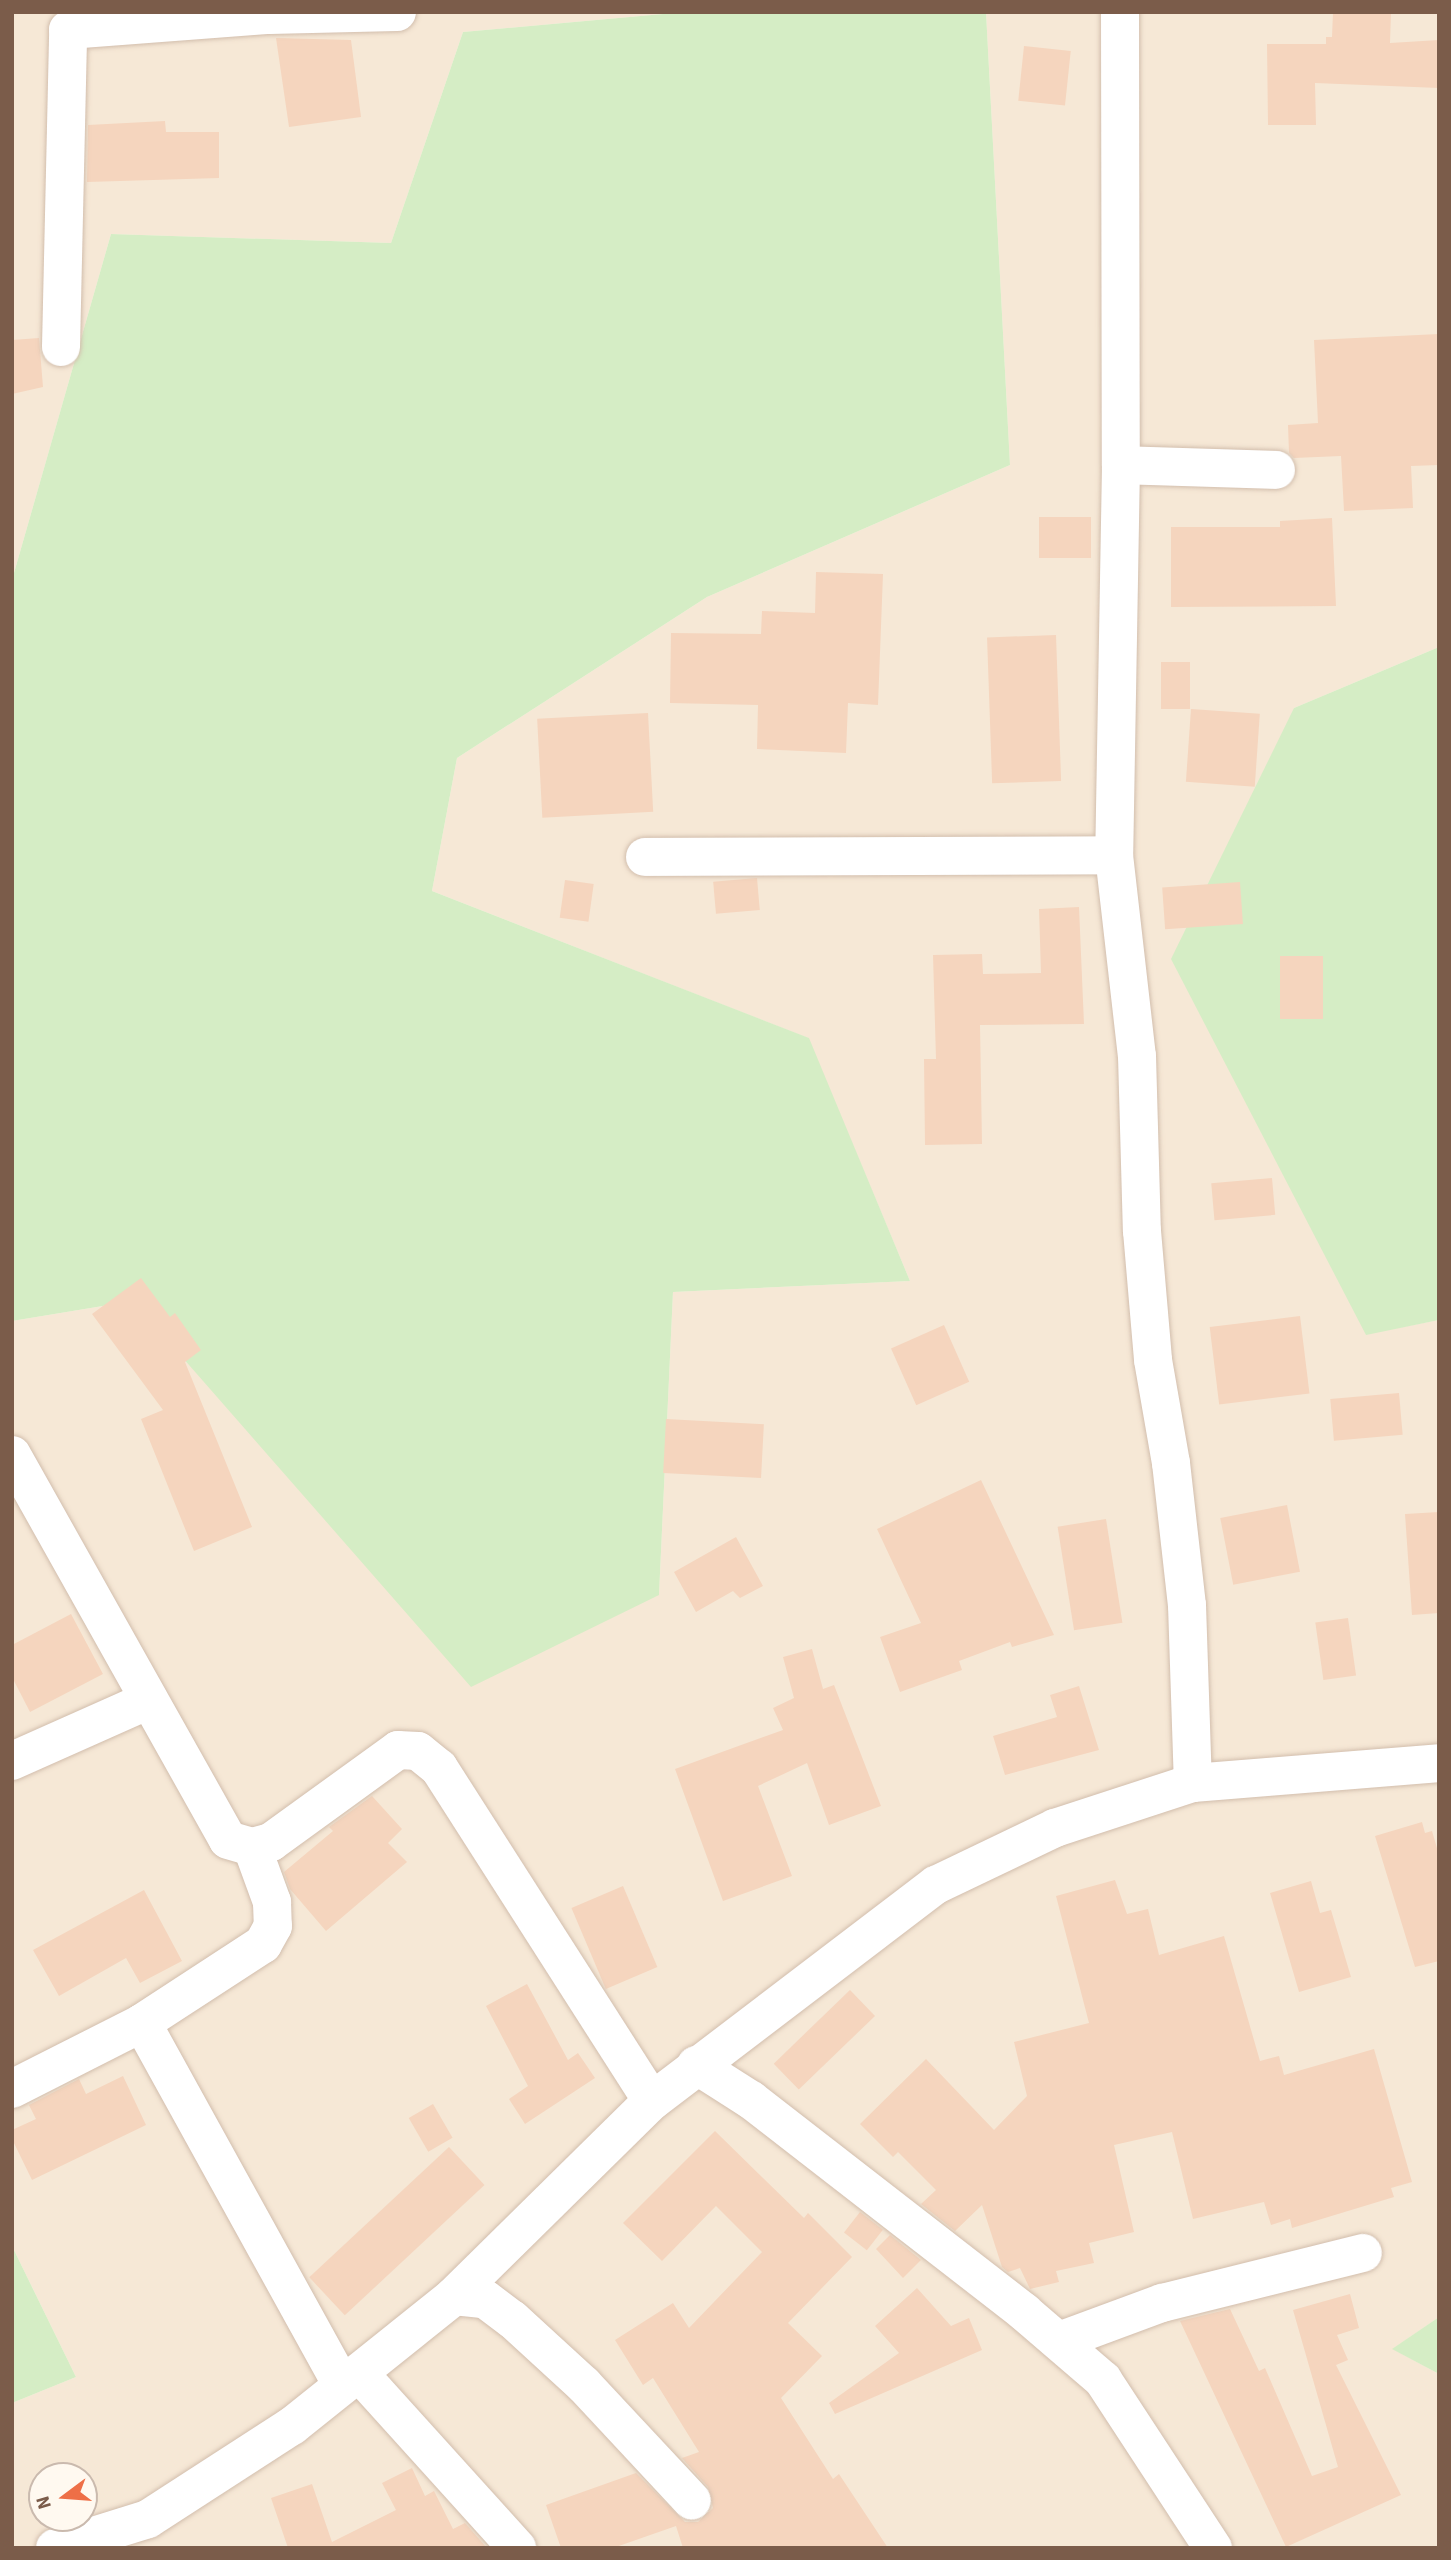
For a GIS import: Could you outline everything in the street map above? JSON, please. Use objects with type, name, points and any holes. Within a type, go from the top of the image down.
[{"type":"street","points":[[61,347],[68,30],[269,14],[397,12]]},
{"type":"street","points":[[1120,12],[1121,465],[1114,855],[1137,1056],[1142,1231],[1153,1360],[1171,1463],[1187,1605],[1193,1783]]},
{"type":"street","points":[[1121,465],[1276,470]]},
{"type":"street","points":[[645,857],[1114,855]]},
{"type":"street","points":[[12,1455],[228,1840],[252,1847],[271,1842],[398,1750],[418,1751],[439,1768],[653,2101]]},
{"type":"street","points":[[12,1761],[149,1700]]},
{"type":"street","points":[[55,2548],[153,2533],[454,2296],[653,2101],[696,2065],[936,1885],[1055,1828],[1193,1783],[1439,1763]]},
{"type":"street","points":[[12,2089],[142,2023],[263,1944],[273,1926],[272,1902],[252,1847]]},
{"type":"street","points":[[142,2023],[351,2379],[517,2548]]},
{"type":"street","points":[[696,2065],[751,2100],[1059,2341],[1104,2380],[1213,2548]]},
{"type":"street","points":[[1059,2341],[1162,2303],[1363,2253]]},
{"type":"street","points":[[454,2296],[485,2299],[512,2319],[584,2385],[692,2501]]},
{"type":"shaded area","points":[[12,12],[685,12],[463,32],[391,243],[111,234],[12,580]]},
{"type":"shaded area","points":[[986,12],[1439,12],[1439,647],[1294,708],[1366,1334],[1439,1320],[1439,2317],[1393,2349],[1439,2374],[1439,2548],[12,2548],[12,2403],[76,2377],[12,2246],[12,1321],[133,1301],[659,1595],[673,1292],[910,1281],[808,1038],[432,891],[457,758],[707,597],[1010,465]]},
{"type":"green space","points":[[685,12],[986,12],[1010,465],[707,597],[457,758],[432,891],[809,1038],[910,1281],[673,1292],[659,1595],[471,1687],[133,1301],[12,1321],[12,580],[111,234],[391,243],[463,32]]},
{"type":"green space","points":[[1439,647],[1439,1320],[1366,1335],[1171,959],[1294,708]]},
{"type":"green space","points":[[12,2246],[76,2377],[12,2403]]},
{"type":"green space","points":[[1439,2317],[1439,2374],[1392,2349]]},
{"type":"building","points":[[1333,12],[1391,12],[1390,43],[1439,40],[1439,88],[1315,83],[1316,125],[1268,125],[1267,44],[1326,44],[1326,37],[1332,37]]},
{"type":"building","points":[[276,38],[351,40],[361,117],[289,127]]},
{"type":"building","points":[[1024,46],[1071,51],[1065,106],[1018,101]]},
{"type":"building","points":[[165,121],[166,132],[219,132],[219,178],[87,182],[88,125]]},
{"type":"building","points":[[1439,334],[1439,465],[1411,466],[1413,508],[1344,511],[1341,456],[1294,458],[1289,453],[1288,425],[1318,423],[1314,340]]},
{"type":"building","points":[[39,338],[43,387],[12,394],[12,340]]},
{"type":"building","points":[[1039,517],[1091,517],[1091,558],[1039,558]]},
{"type":"building","points":[[1332,518],[1336,606],[1171,607],[1171,527],[1280,527],[1280,521]]},
{"type":"building","points":[[816,572],[883,574],[878,705],[848,703],[846,753],[757,749],[758,705],[670,703],[671,633],[761,634],[762,611],[815,613]]},
{"type":"building","points":[[1056,635],[1061,781],[992,783],[987,637]]},
{"type":"building","points":[[1161,662],[1190,662],[1190,709],[1161,709]]},
{"type":"building","points":[[1191,709],[1260,714],[1255,787],[1186,782]]},
{"type":"building","points":[[648,713],[653,812],[542,818],[537,719]]},
{"type":"building","points":[[757,878],[760,910],[716,914],[713,882]]},
{"type":"building","points":[[565,880],[594,884],[588,922],[560,918]]},
{"type":"building","points":[[1240,882],[1243,924],[1165,929],[1162,887]]},
{"type":"building","points":[[1079,907],[1084,1024],[980,1025],[982,1144],[925,1145],[924,1059],[936,1059],[933,955],[982,954],[983,974],[1041,973],[1039,909]]},
{"type":"building","points":[[1280,956],[1323,956],[1323,1019],[1280,1019]]},
{"type":"building","points":[[1272,1178],[1275,1215],[1214,1220],[1211,1183]]},
{"type":"building","points":[[141,1278],[170,1317],[175,1313],[201,1350],[185,1362],[252,1527],[194,1551],[141,1419],[163,1410],[92,1314]]},
{"type":"building","points":[[1300,1316],[1310,1393],[1219,1405],[1210,1327]]},
{"type":"building","points":[[944,1325],[969,1382],[916,1405],[891,1349]]},
{"type":"building","points":[[1399,1393],[1403,1435],[1334,1441],[1330,1399]]},
{"type":"building","points":[[666,1419],[764,1424],[761,1478],[663,1473]]},
{"type":"building","points":[[981,1480],[1054,1635],[1012,1647],[1010,1642],[959,1661],[962,1670],[900,1692],[880,1637],[921,1623],[877,1529]]},
{"type":"building","points":[[1287,1505],[1300,1572],[1233,1585],[1220,1518]]},
{"type":"building","points":[[1439,1512],[1439,1613],[1412,1615],[1405,1514]]},
{"type":"building","points":[[1106,1519],[1122,1623],[1074,1630],[1058,1527]]},
{"type":"building","points":[[736,1537],[763,1586],[740,1598],[733,1591],[696,1612],[674,1572]]},
{"type":"building","points":[[71,1614],[103,1674],[30,1712],[12,1677],[12,1645]]},
{"type":"building","points":[[1348,1618],[1356,1675],[1323,1680],[1315,1623]]},
{"type":"building","points":[[812,1649],[823,1689],[834,1685],[881,1806],[829,1825],[807,1763],[758,1786],[792,1876],[723,1901],[675,1769],[783,1730],[773,1708],[794,1698],[783,1657]]},
{"type":"building","points":[[1079,1686],[1099,1750],[1005,1775],[993,1736],[1057,1717],[1050,1695]]},
{"type":"building","points":[[372,1796],[402,1829],[388,1843],[407,1862],[326,1931],[290,1889],[284,1872],[333,1831],[329,1827]]},
{"type":"building","points":[[1422,1822],[1425,1833],[1432,1831],[1439,1855],[1439,1961],[1415,1967],[1375,1836]]},
{"type":"building","points":[[1115,1880],[1127,1914],[1148,1909],[1159,1955],[1224,1936],[1260,2061],[1279,2056],[1284,2075],[1374,2049],[1412,2182],[1391,2188],[1394,2197],[1292,2228],[1290,2219],[1271,2225],[1264,2202],[1193,2219],[1172,2132],[1114,2145],[1134,2232],[1089,2243],[1094,2263],[1056,2271],[1059,2282],[1030,2289],[1020,2268],[1008,2272],[1002,2267],[982,2205],[955,2231],[921,2204],[936,2190],[898,2152],[893,2157],[860,2124],[926,2059],[994,2130],[1027,2096],[1014,2042],[1089,2023],[1056,1896]]},
{"type":"building","points":[[1311,1881],[1320,1913],[1331,1910],[1351,1977],[1299,1992],[1270,1893]]},
{"type":"building","points":[[623,1886],[657,1967],[606,1989],[571,1908]]},
{"type":"building","points":[[144,1890],[182,1961],[140,1983],[126,1958],[59,1996],[33,1950]]},
{"type":"building","points":[[527,1984],[568,2060],[578,2053],[595,2078],[525,2124],[509,2099],[528,2086],[486,2006]]},
{"type":"building","points":[[850,1990],[875,2016],[799,2090],[774,2064]]},
{"type":"building","points":[[123,2076],[146,2125],[32,2180],[12,2139],[12,2130],[36,2119],[29,2105],[79,2079],[86,2094]]},
{"type":"building","points":[[433,2104],[452,2138],[428,2152],[409,2118]]},
{"type":"building","points":[[715,2131],[804,2218],[808,2213],[852,2257],[788,2323],[822,2356],[781,2398],[833,2479],[839,2474],[888,2548],[683,2548],[676,2526],[613,2548],[561,2548],[546,2505],[636,2473],[685,2522],[698,2522],[713,2508],[708,2487],[682,2458],[699,2452],[653,2378],[643,2385],[615,2340],[673,2303],[689,2328],[762,2252],[716,2206],[662,2261],[623,2223]]},
{"type":"building","points":[[449,2147],[484,2185],[345,2315],[309,2277]]},
{"type":"building","points":[[860,2212],[883,2230],[867,2250],[844,2232]]},
{"type":"building","points":[[890,2235],[921,2260],[903,2278],[876,2249]]},
{"type":"building","points":[[917,2288],[951,2326],[969,2318],[982,2350],[835,2414],[829,2403],[899,2353],[875,2326]]},
{"type":"building","points":[[1350,2294],[1359,2328],[1337,2335],[1348,2360],[1336,2365],[1401,2495],[1286,2547],[1180,2321],[1230,2309],[1259,2371],[1265,2368],[1312,2476],[1338,2467],[1293,2310]]},
{"type":"building","points":[[412,2468],[425,2496],[434,2491],[453,2529],[465,2523],[487,2548],[288,2548],[271,2498],[312,2484],[332,2542],[396,2510],[382,2483]]}]
